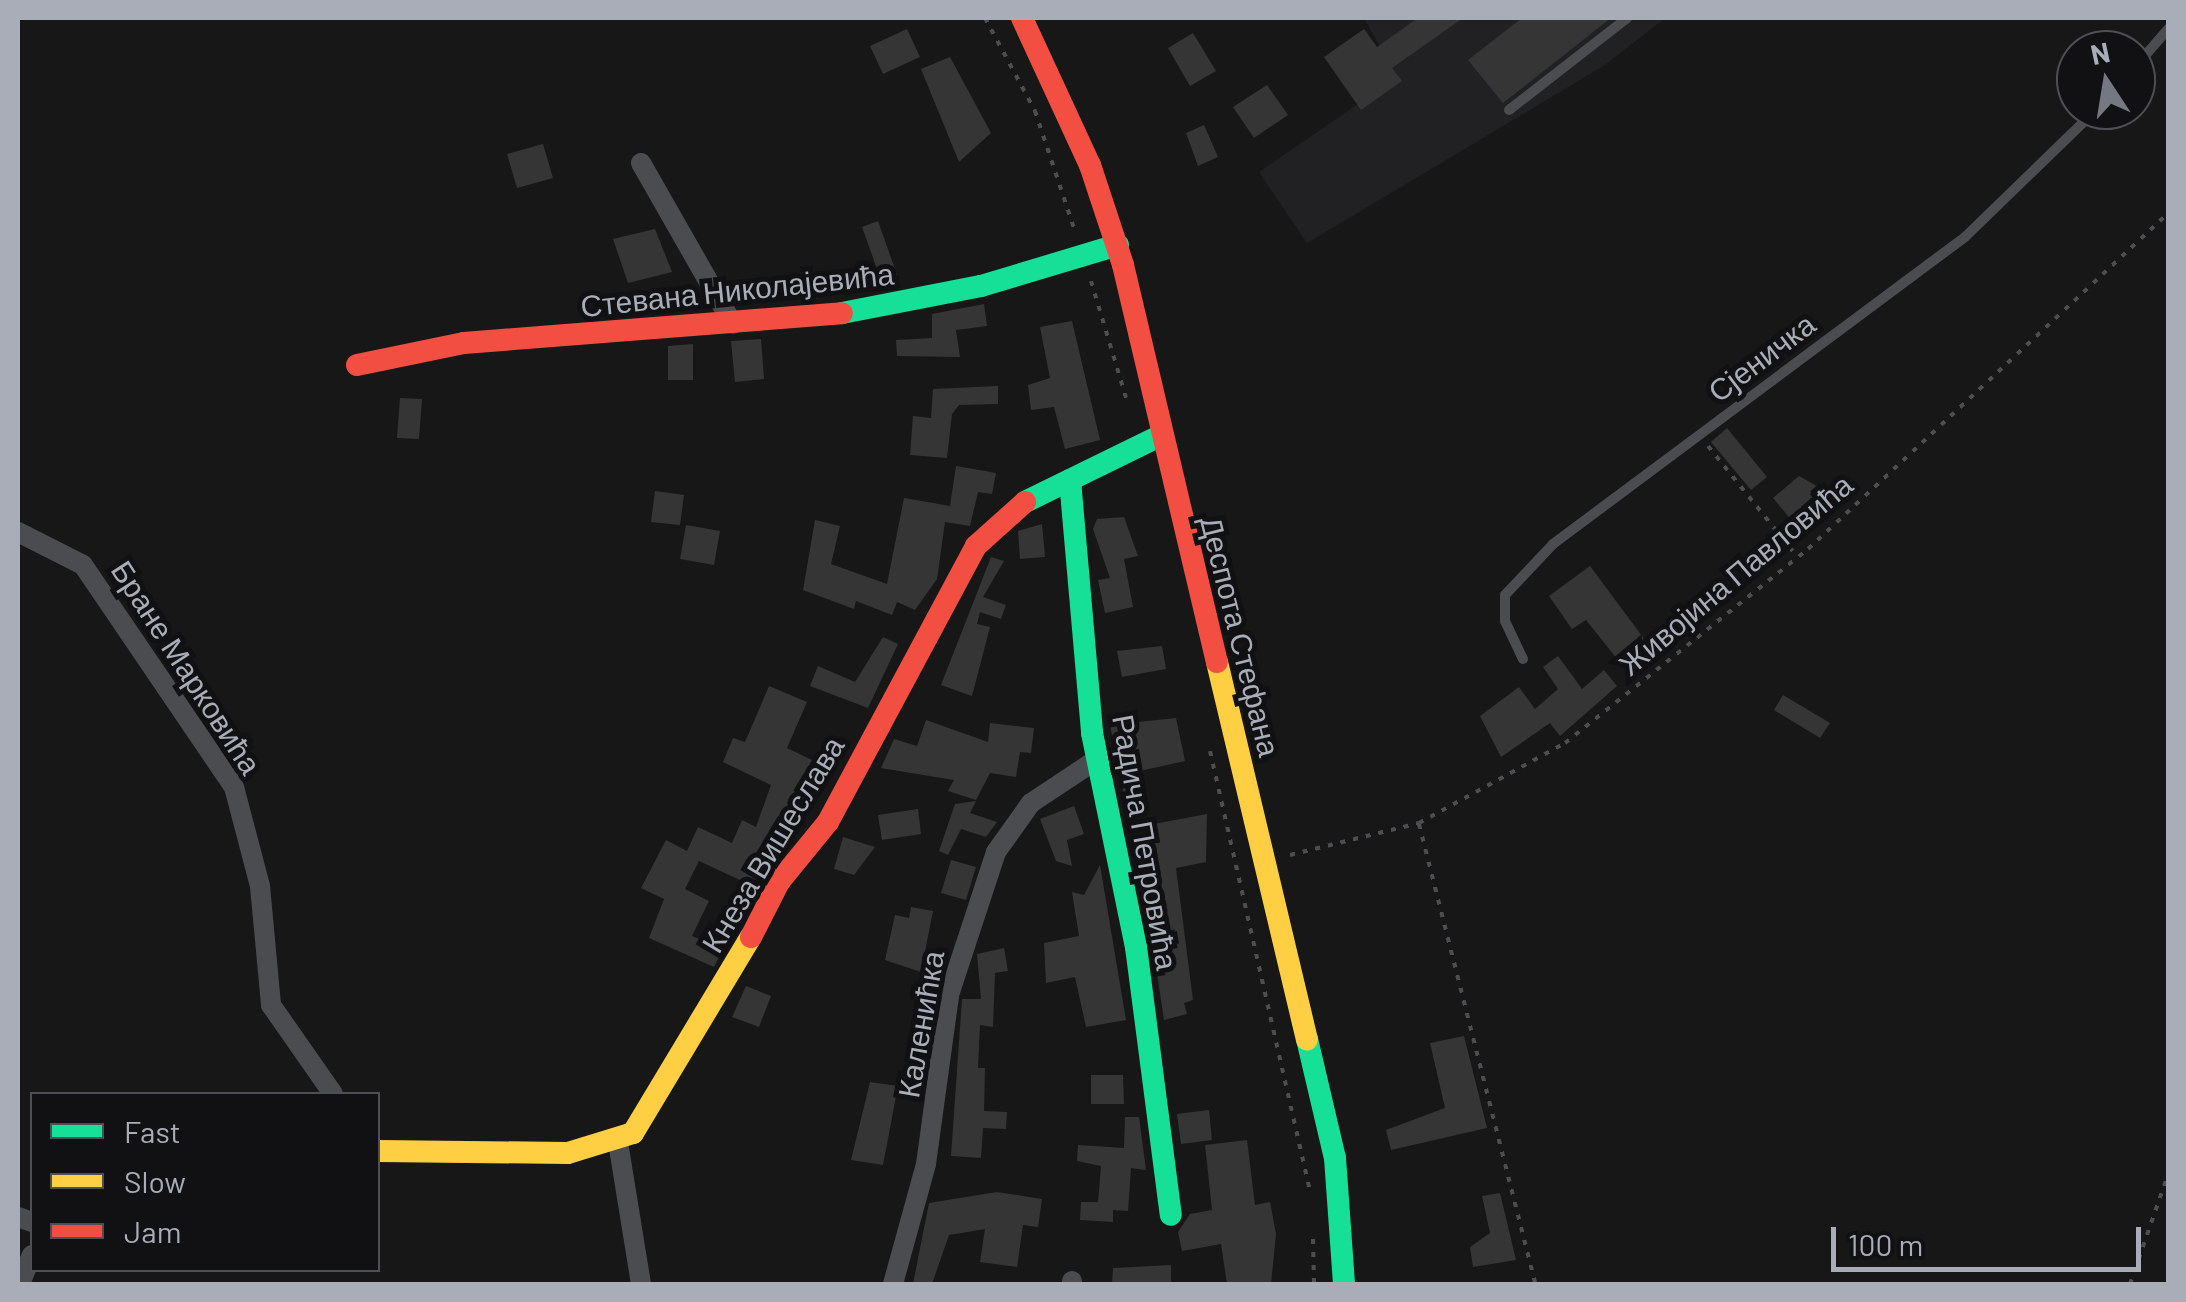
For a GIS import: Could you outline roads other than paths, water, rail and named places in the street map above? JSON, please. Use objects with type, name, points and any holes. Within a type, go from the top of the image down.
[{"type":"street","name":"Деспота Стефана","points":[[1022,18],[1118,245],[1337,1172],[1344,1284]]},
{"type":"street","points":[[642,163],[733,324]]},
{"type":"street","name":"Стевана Николајевића","points":[[358,365],[464,344],[733,324],[912,301],[1118,245]]},
{"type":"street","name":"Кнеза Вишеслава","points":[[618,1142],[647,1118],[779,882],[828,822],[966,560],[1014,508],[1162,435]]},
{"type":"street","name":"Радича Петровића","points":[[1070,480],[1096,760],[1136,948],[1171,1214]]},
{"type":"street","name":"Бране Марковића","points":[[18,532],[84,565],[234,788],[260,886],[271,1004],[332,1092]]},
{"type":"street","name":"Каленићка","points":[[893,1284],[930,1145],[949,995],[990,869],[1031,803],[1096,760]]},
{"type":"street","points":[[380,1151],[554,1154],[618,1142],[641,1284]]},
{"type":"street","points":[[20,1284],[30,1260]]},
{"type":"lane","points":[[1509,110],[1627,18]]},
{"type":"lane","name":"Сјеничка","points":[[1523,660],[1502,608],[1519,576],[1699,434],[1966,237],[2076,130]]}]
